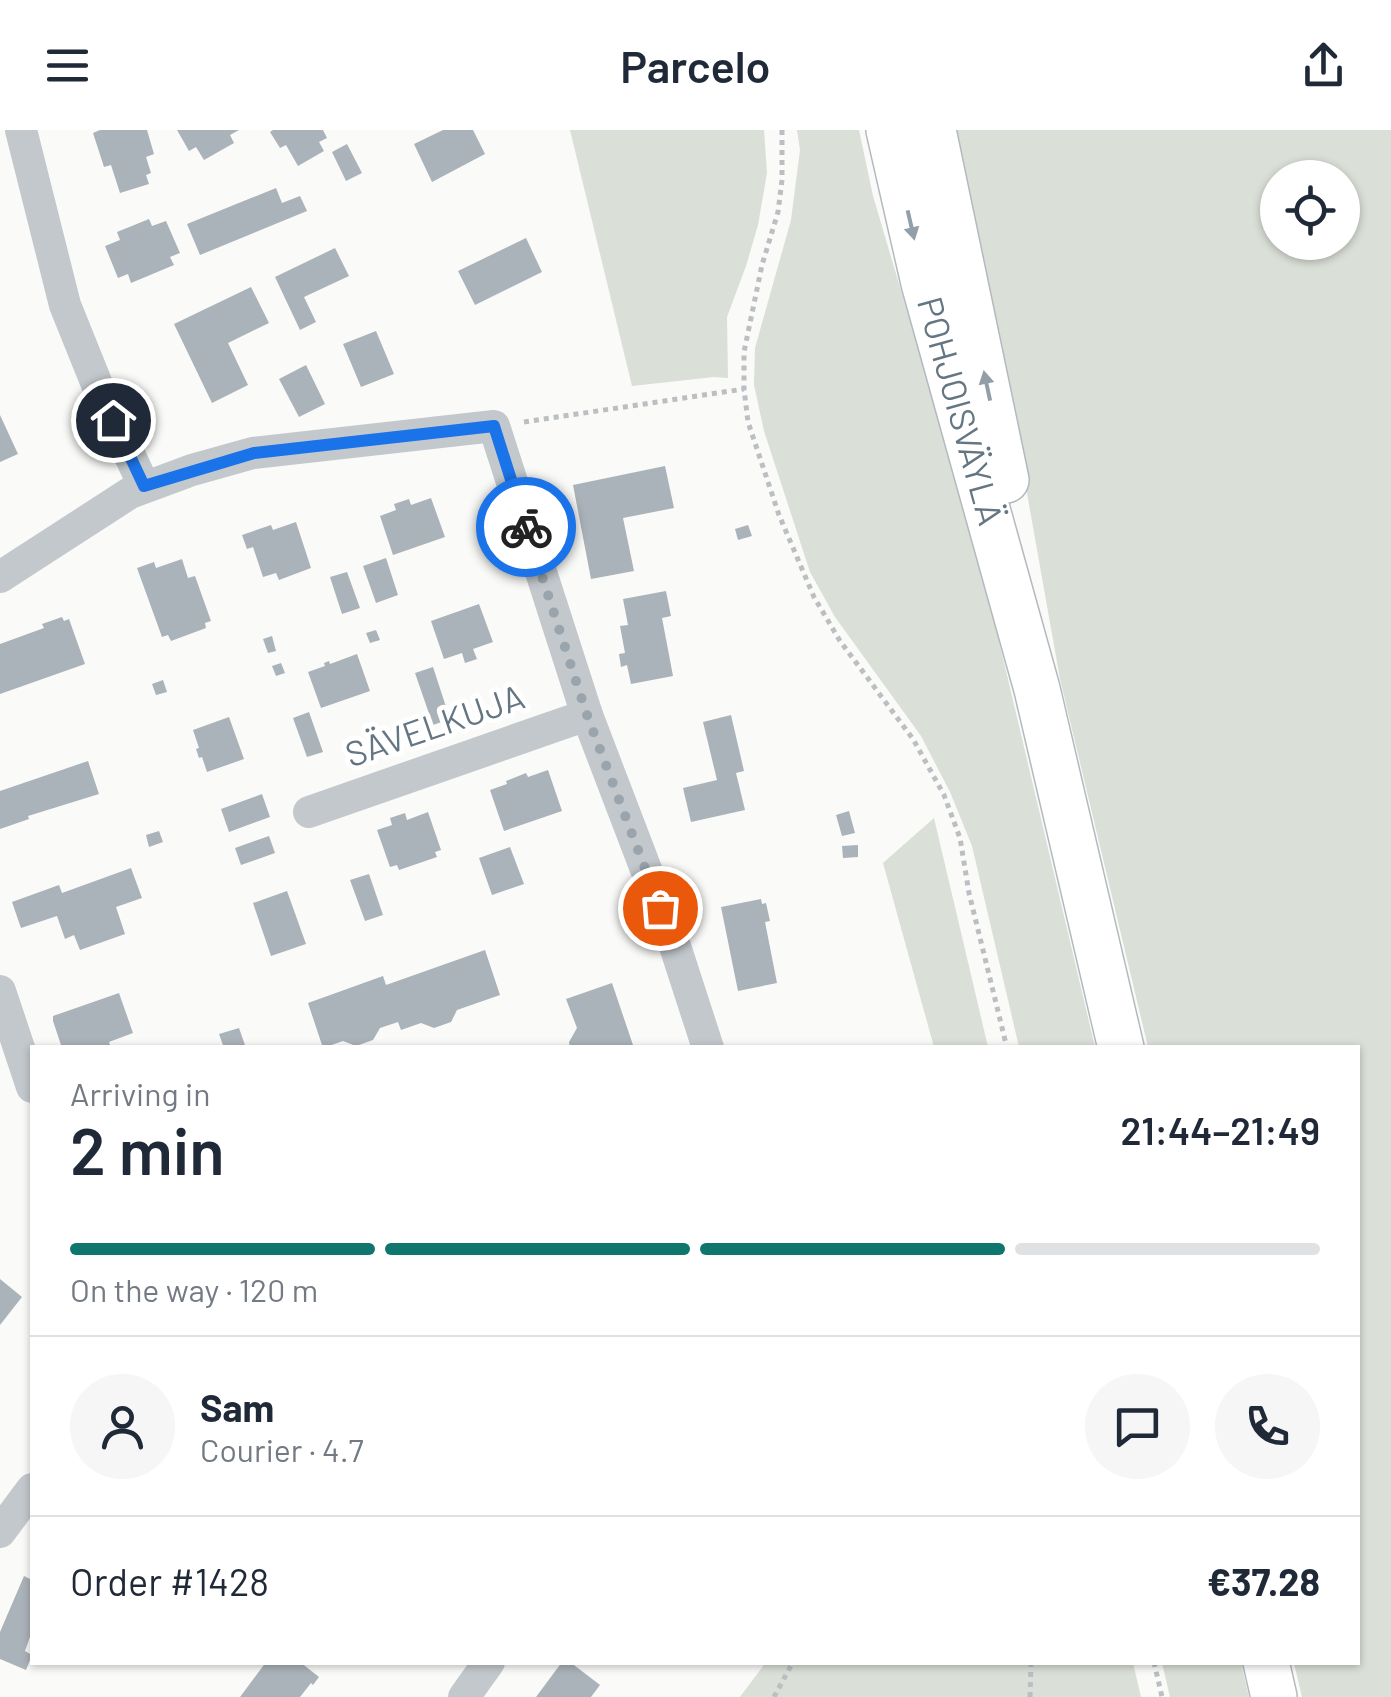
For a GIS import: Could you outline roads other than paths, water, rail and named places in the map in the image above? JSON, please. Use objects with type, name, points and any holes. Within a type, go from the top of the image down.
[{"type":"main road","name":"POHJOISVÄYLÄ","points":[[889,130],[930,302],[1037,689],[1120,1045]]},
{"type":"main road","name":"POHJOISVÄYLÄ","points":[[933,130],[1004,464],[1037,689]]},
{"type":"main road","points":[[1267,1665],[1274,1697]]},
{"type":"street","points":[[21,130],[66,305],[98,387],[144,486]]},
{"type":"street","points":[[0,577],[144,486],[254,453],[494,426],[587,715],[673,940],[707,1045]]},
{"type":"street","name":"SÄVELKUJA","points":[[309,812],[587,715]]},
{"type":"street","points":[[0,991],[30,1081]]},
{"type":"street","points":[[0,1532],[30,1492]]},
{"type":"street","points":[[464,1697],[487,1665]]}]
